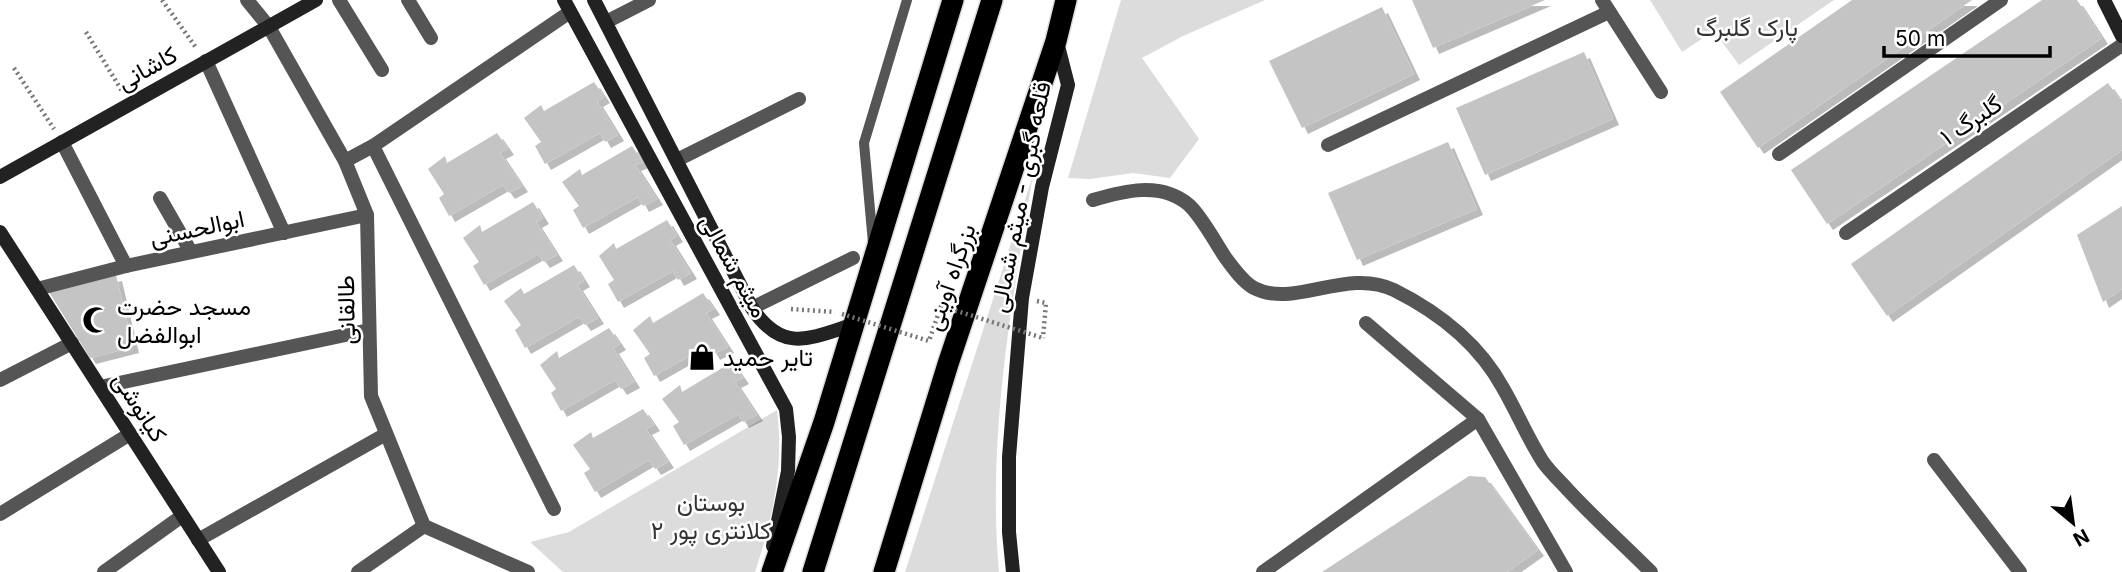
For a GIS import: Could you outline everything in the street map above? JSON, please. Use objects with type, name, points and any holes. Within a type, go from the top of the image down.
[{"type":"highway","points":[[771,572],[824,422],[863,256],[953,0]]},
{"type":"highway","name":"بزرگراه آوینی","points":[[813,572],[992,0]]},
{"type":"highway","name":"بزرگراه آوینی","points":[[884,572],[948,364],[1056,41],[1066,0]]},
{"type":"main road","name":"کاشانی","points":[[0,177],[316,0]]},
{"type":"main road","name":"میثم شمالی","points":[[594,0],[762,324],[779,336],[799,339],[847,319]]},
{"type":"main road","points":[[2104,0],[2122,37]]},
{"type":"main road","name":"میثم شمالی","points":[[567,6],[786,409],[788,471],[777,519],[771,572]]},
{"type":"main road","name":"قلعه گبری - میثم شمالی","points":[[1013,572],[1009,532],[1009,457],[1022,298],[1042,187],[1068,85],[1056,41]]},
{"type":"main road","name":"کیانوشی","points":[[0,232],[219,572]]},
{"type":"street","name":"طالقانی","points":[[247,0],[269,27],[345,161],[367,215],[371,396],[424,526]]},
{"type":"street","points":[[339,0],[382,69]]},
{"type":"street","points":[[408,0],[431,38]]},
{"type":"street","points":[[606,23],[649,0]]},
{"type":"street","points":[[1779,154],[2001,0]]},
{"type":"street","points":[[345,161],[373,146],[567,6]]},
{"type":"street","points":[[1328,145],[1605,6],[1661,92]]},
{"type":"street","name":"گلبرگ ۱","points":[[1846,233],[2122,45]]},
{"type":"street","points":[[206,61],[284,233]]},
{"type":"street","points":[[677,160],[799,99]]},
{"type":"street","points":[[62,142],[126,266]]},
{"type":"street","points":[[373,146],[554,509]]},
{"type":"street","points":[[1093,200],[1126,190],[1152,190],[1172,195],[1189,206],[1231,266],[1251,286],[1268,294],[1293,293],[1356,281],[1392,289],[1442,319],[1470,343],[1490,366],[1544,463],[1651,572]]},
{"type":"street","points":[[160,198],[191,252]]},
{"type":"street","name":"ابوالحسنی","points":[[37,289],[126,266],[367,215]]},
{"type":"street","points":[[752,308],[863,256]]},
{"type":"street","points":[[1366,323],[1478,419],[1566,572]]},
{"type":"street","points":[[100,387],[369,330]]},
{"type":"street","points":[[0,380],[72,343]]},
{"type":"street","points":[[1263,572],[1478,419]]},
{"type":"street","points":[[0,514],[130,434]]},
{"type":"street","points":[[198,540],[386,435]]},
{"type":"street","points":[[1934,460],[2020,572]]},
{"type":"street","points":[[104,572],[182,516]]},
{"type":"street","points":[[358,572],[424,526],[528,572]]},
{"type":"lane","points":[[863,256],[864,143],[907,0]]},
{"type":"path","points":[[162,0],[206,61]]},
{"type":"path","points":[[86,32],[130,104]]},
{"type":"path","points":[[14,68],[62,142]]},
{"type":"path","points":[[847,319],[929,341],[942,306],[1043,338],[1046,303]]},
{"type":"green space","points":[[1121,0],[1265,0],[1183,36],[1142,58],[1199,139],[1170,178],[1133,173],[1090,179],[1068,178]]},
{"type":"green space","name":"پارک گلبرگ","points":[[1650,0],[1834,0],[1739,65],[1714,31],[1682,52]]},
{"type":"green space","points":[[1033,175],[1003,373],[996,472],[999,572],[905,572]]},
{"type":"green space","name":"بوستان کلانتری پور ۲","points":[[777,410],[778,472],[767,532],[755,572],[563,572],[530,542],[569,532]]},
{"type":"building","points":[[1412,0],[1545,0],[1433,48]]},
{"type":"building","points":[[1852,0],[1972,0],[1758,148],[1720,92]]},
{"type":"building","points":[[2042,0],[2077,0],[2102,38],[1827,224],[1791,170]]},
{"type":"building","points":[[1382,7],[1414,74],[1302,128],[1269,61]]},
{"type":"building","points":[[1584,52],[1613,119],[1485,175],[1456,108]]},
{"type":"building","points":[[594,82],[604,97],[597,101],[618,135],[605,142],[600,133],[545,164],[535,146],[541,142],[524,118],[541,105],[544,111]]},
{"type":"building","points":[[2108,83],[2122,103],[2122,150],[1887,316],[1851,264]]},
{"type":"building","points":[[497,133],[508,149],[500,153],[522,186],[509,193],[503,185],[449,216],[439,198],[444,194],[428,169],[445,156],[447,163]]},
{"type":"building","points":[[1448,142],[1477,209],[1357,260],[1328,193]]},
{"type":"building","points":[[632,146],[643,162],[635,165],[657,199],[643,206],[638,197],[583,228],[573,210],[579,206],[562,182],[580,169],[582,175]]},
{"type":"building","points":[[533,202],[543,218],[536,222],[557,255],[544,262],[538,254],[484,285],[473,266],[479,262],[463,238],[480,225],[482,232]]},
{"type":"building","points":[[2122,206],[2122,289],[2103,302],[2077,235]]},
{"type":"building","points":[[667,220],[677,236],[670,240],[691,273],[678,280],[673,271],[618,302],[608,284],[614,280],[599,256],[614,243],[616,249]]},
{"type":"building","points":[[574,265],[584,281],[577,285],[598,318],[585,325],[579,317],[525,348],[515,330],[521,325],[504,301],[521,288],[524,294]]},
{"type":"building","name":"مسجد حضرت ابوالفضل","points":[[116,275],[133,347],[90,358],[49,292]]},
{"type":"building","points":[[703,293],[714,309],[706,313],[728,347],[714,354],[709,345],[654,376],[644,358],[650,354],[633,330],[650,316],[653,323]]},
{"type":"building","points":[[609,328],[620,344],[613,348],[634,382],[621,389],[615,380],[561,411],[551,393],[556,389],[540,365],[557,351],[559,358]]},
{"type":"building","points":[[732,362],[743,378],[735,382],[757,415],[743,422],[738,414],[684,445],[673,426],[679,422],[662,399],[680,385],[682,392]]},
{"type":"building","points":[[643,409],[654,425],[646,429],[668,462],[655,469],[649,460],[595,492],[584,473],[590,469],[573,445],[591,432],[593,438]]},
{"type":"building","points":[[1469,476],[1485,477],[1538,550],[1507,572],[1322,572]]},
{"type":"place","name":"مسجد حضرت ابوالفضل","points":[[96,320]]},
{"type":"place","name":"تایر حمید","points":[[702,357]]}]
